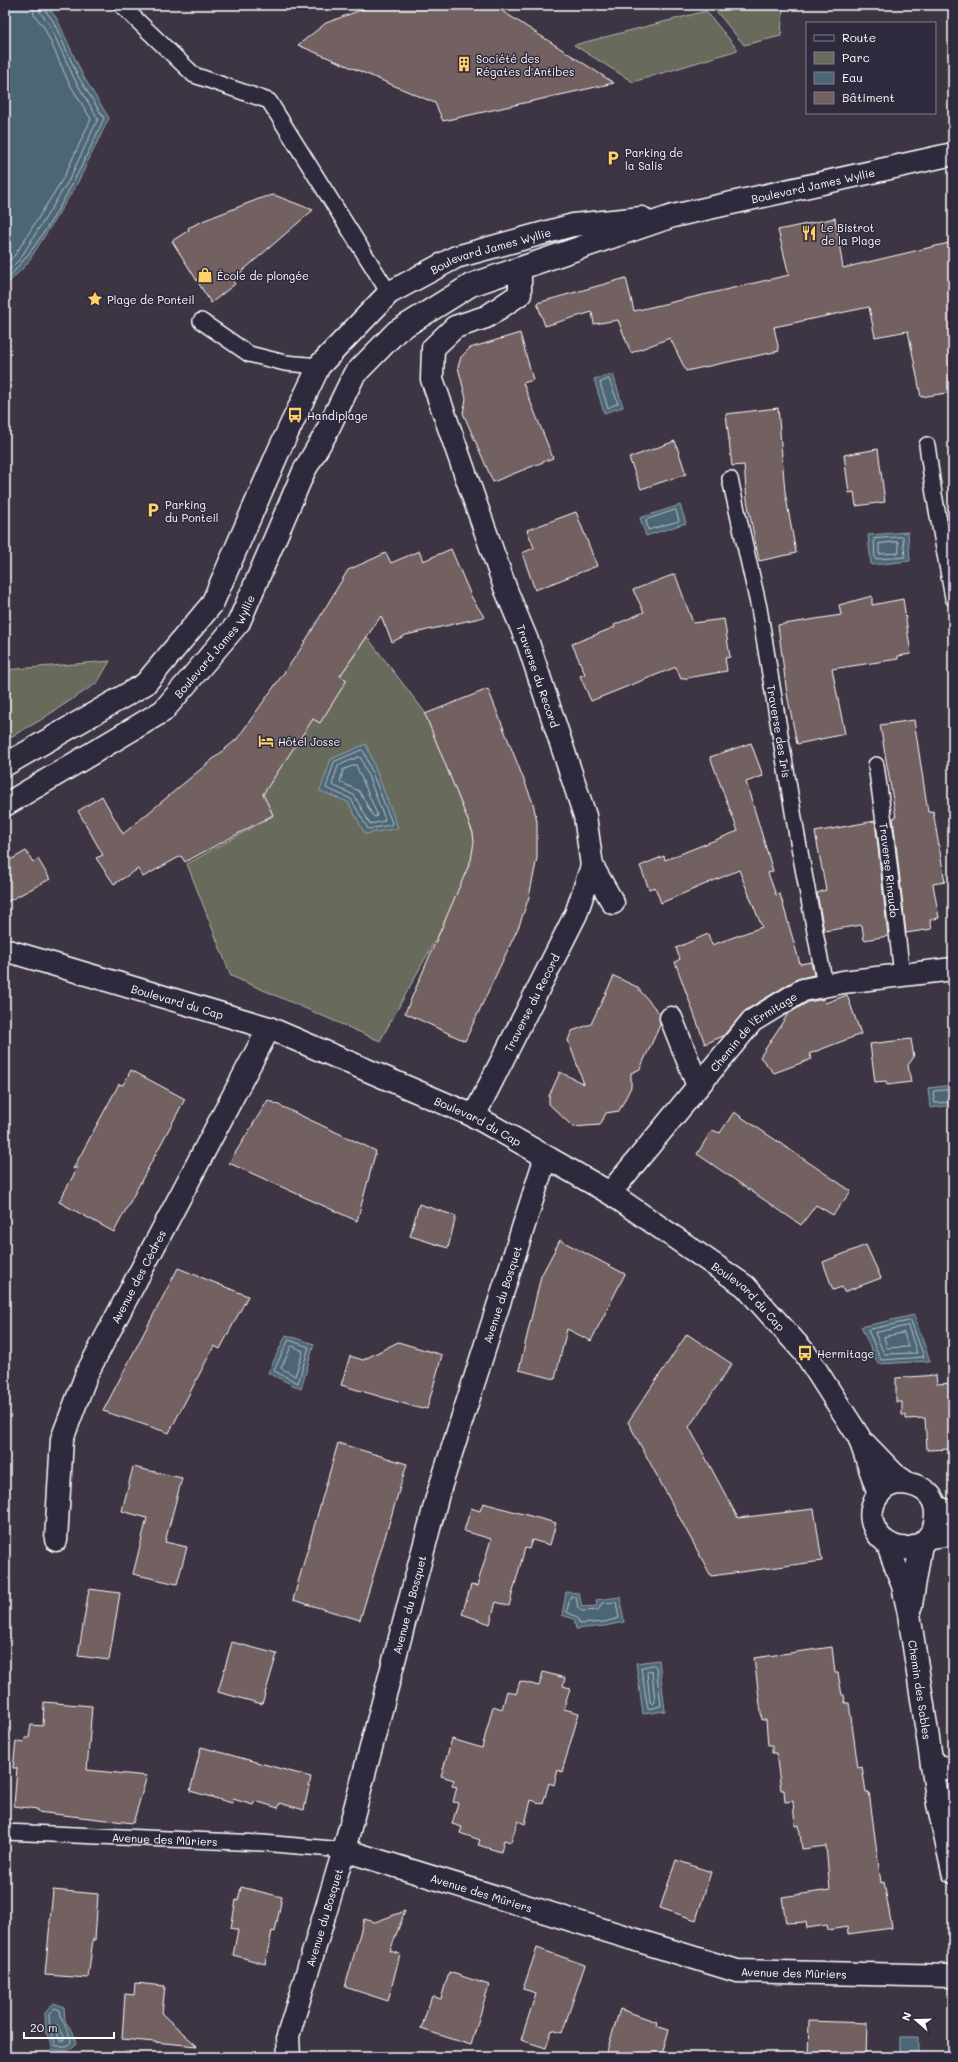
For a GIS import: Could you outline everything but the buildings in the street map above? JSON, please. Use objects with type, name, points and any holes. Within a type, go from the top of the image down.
[{"type":"street","name":"Boulevard James Wyllie","points":[[5,805],[163,711],[239,622],[304,471],[325,434],[354,374],[397,331],[471,285],[673,216],[953,154]]},
{"type":"street","name":"Boulevard James Wyllie","points":[[5,765],[145,684],[212,604],[280,448],[319,366],[398,288],[456,257],[574,225],[673,216]]},
{"type":"street","name":"Traverse du Record","points":[[474,1116],[576,914],[592,866],[585,816],[543,688],[432,380],[433,348],[455,327],[486,318],[520,294],[520,269]]},
{"type":"street","points":[[398,288],[414,320]]},
{"type":"street","points":[[280,448],[304,471]]},
{"type":"street","points":[[177,646],[197,671]]},
{"type":"street","points":[[46,741],[64,770]]},
{"type":"street","points":[[592,866],[613,903]]},
{"type":"street","name":"Boulevard du Cap","points":[[5,950],[269,1028],[474,1116],[610,1193],[745,1286],[805,1353],[859,1437],[894,1474],[907,1483]]},
{"type":"street","name":"Chemin de l'Ermitage","points":[[610,1193],[752,1021],[803,990],[825,985],[953,969]]},
{"type":"street","points":[[670,1018],[698,1086]]},
{"type":"street","name":"Avenue des Cèdres","points":[[56,1540],[62,1439],[87,1372],[269,1028]]},
{"type":"street","name":"Avenue du Bosquet","points":[[289,2057],[288,2036],[344,1850],[438,1494],[546,1156]]},
{"type":"street","name":"Boulevard du Cap","points":[[859,1437],[879,1494]]},
{"type":"street","points":[[925,1541],[935,1528],[944,1510],[925,1490],[907,1483],[887,1485],[879,1494],[872,1512],[872,1522],[881,1540],[887,1544],[911,1548],[925,1541],[953,1534]]},
{"type":"street","name":"Chemin des Sables","points":[[909,1614],[925,1541]]},
{"type":"street","name":"Chemin des Sables","points":[[887,1544],[903,1586],[943,1767],[938,1804],[953,1872]]},
{"type":"street","name":"Avenue des Mûriers","points":[[344,1850],[737,1971],[953,1976]]},
{"type":"lane","points":[[121,5],[194,75],[269,101],[398,288]]},
{"type":"lane","points":[[201,321],[249,354],[284,363],[319,366]]},
{"type":"lane","points":[[927,445],[934,494],[953,598]]},
{"type":"lane","name":"Traverse des Iris","points":[[730,478],[759,608],[797,836],[825,985]]},
{"type":"lane","name":"Traverse Rinaudo","points":[[876,765],[902,975]]},
{"type":"lane","name":"Avenue des Mûriers","points":[[5,1832],[263,1843],[344,1850]]},
{"type":"green space","points":[[711,5],[783,5],[781,36],[744,45]]},
{"type":"green space","points":[[706,11],[738,50],[633,82],[574,45]]},
{"type":"green space","points":[[367,637],[427,715],[477,844],[454,906],[380,1041],[231,976],[187,864],[273,816],[260,792]]},
{"type":"green space","points":[[110,661],[97,683],[39,721],[5,740],[5,670]]},
{"type":"water","points":[[5,5],[47,5],[57,19],[83,76],[109,118],[77,184],[27,264],[5,286]]},
{"type":"water","points":[[613,374],[623,407],[604,413],[594,379]]},
{"type":"water","points":[[680,505],[686,523],[646,536],[640,518]]},
{"type":"water","points":[[908,532],[910,561],[871,565],[868,535]]},
{"type":"water","points":[[366,744],[398,828],[365,834],[348,802],[320,791],[331,759]]},
{"type":"water","points":[[953,1085],[953,1105],[930,1108],[928,1088]]},
{"type":"water","points":[[914,1315],[930,1361],[878,1364],[861,1327]]},
{"type":"water","points":[[286,1335],[314,1344],[301,1389],[268,1373]]},
{"type":"water","points":[[566,1592],[579,1593],[582,1607],[597,1606],[596,1600],[620,1597],[624,1622],[605,1626],[576,1629],[574,1619],[562,1615]]},
{"type":"water","points":[[659,1660],[665,1711],[643,1714],[636,1663]]},
{"type":"water","points":[[54,2003],[64,2007],[65,2021],[73,2032],[76,2044],[68,2051],[53,2050],[50,2038],[46,2034],[45,2013]]},
{"type":"water","points":[[900,2037],[918,2037],[918,2057],[900,2057]]},
{"type":"place","name":"Société des Régates d'Antibes","points":[[464,64]]},
{"type":"place","name":"Parking de la Salis","points":[[613,158]]},
{"type":"place","name":"Le Bistrot de la Plage","points":[[809,233]]},
{"type":"place","name":"École de plongée","points":[[205,275]]},
{"type":"place","name":"Plage de Ponteil","points":[[95,299]]},
{"type":"place","name":"Handiplage","points":[[295,415]]},
{"type":"place","name":"Parking du Ponteil","points":[[153,510]]},
{"type":"place","name":"Hôtel Josse","points":[[266,741]]},
{"type":"place","name":"Hermitage","points":[[805,1353]]}]
